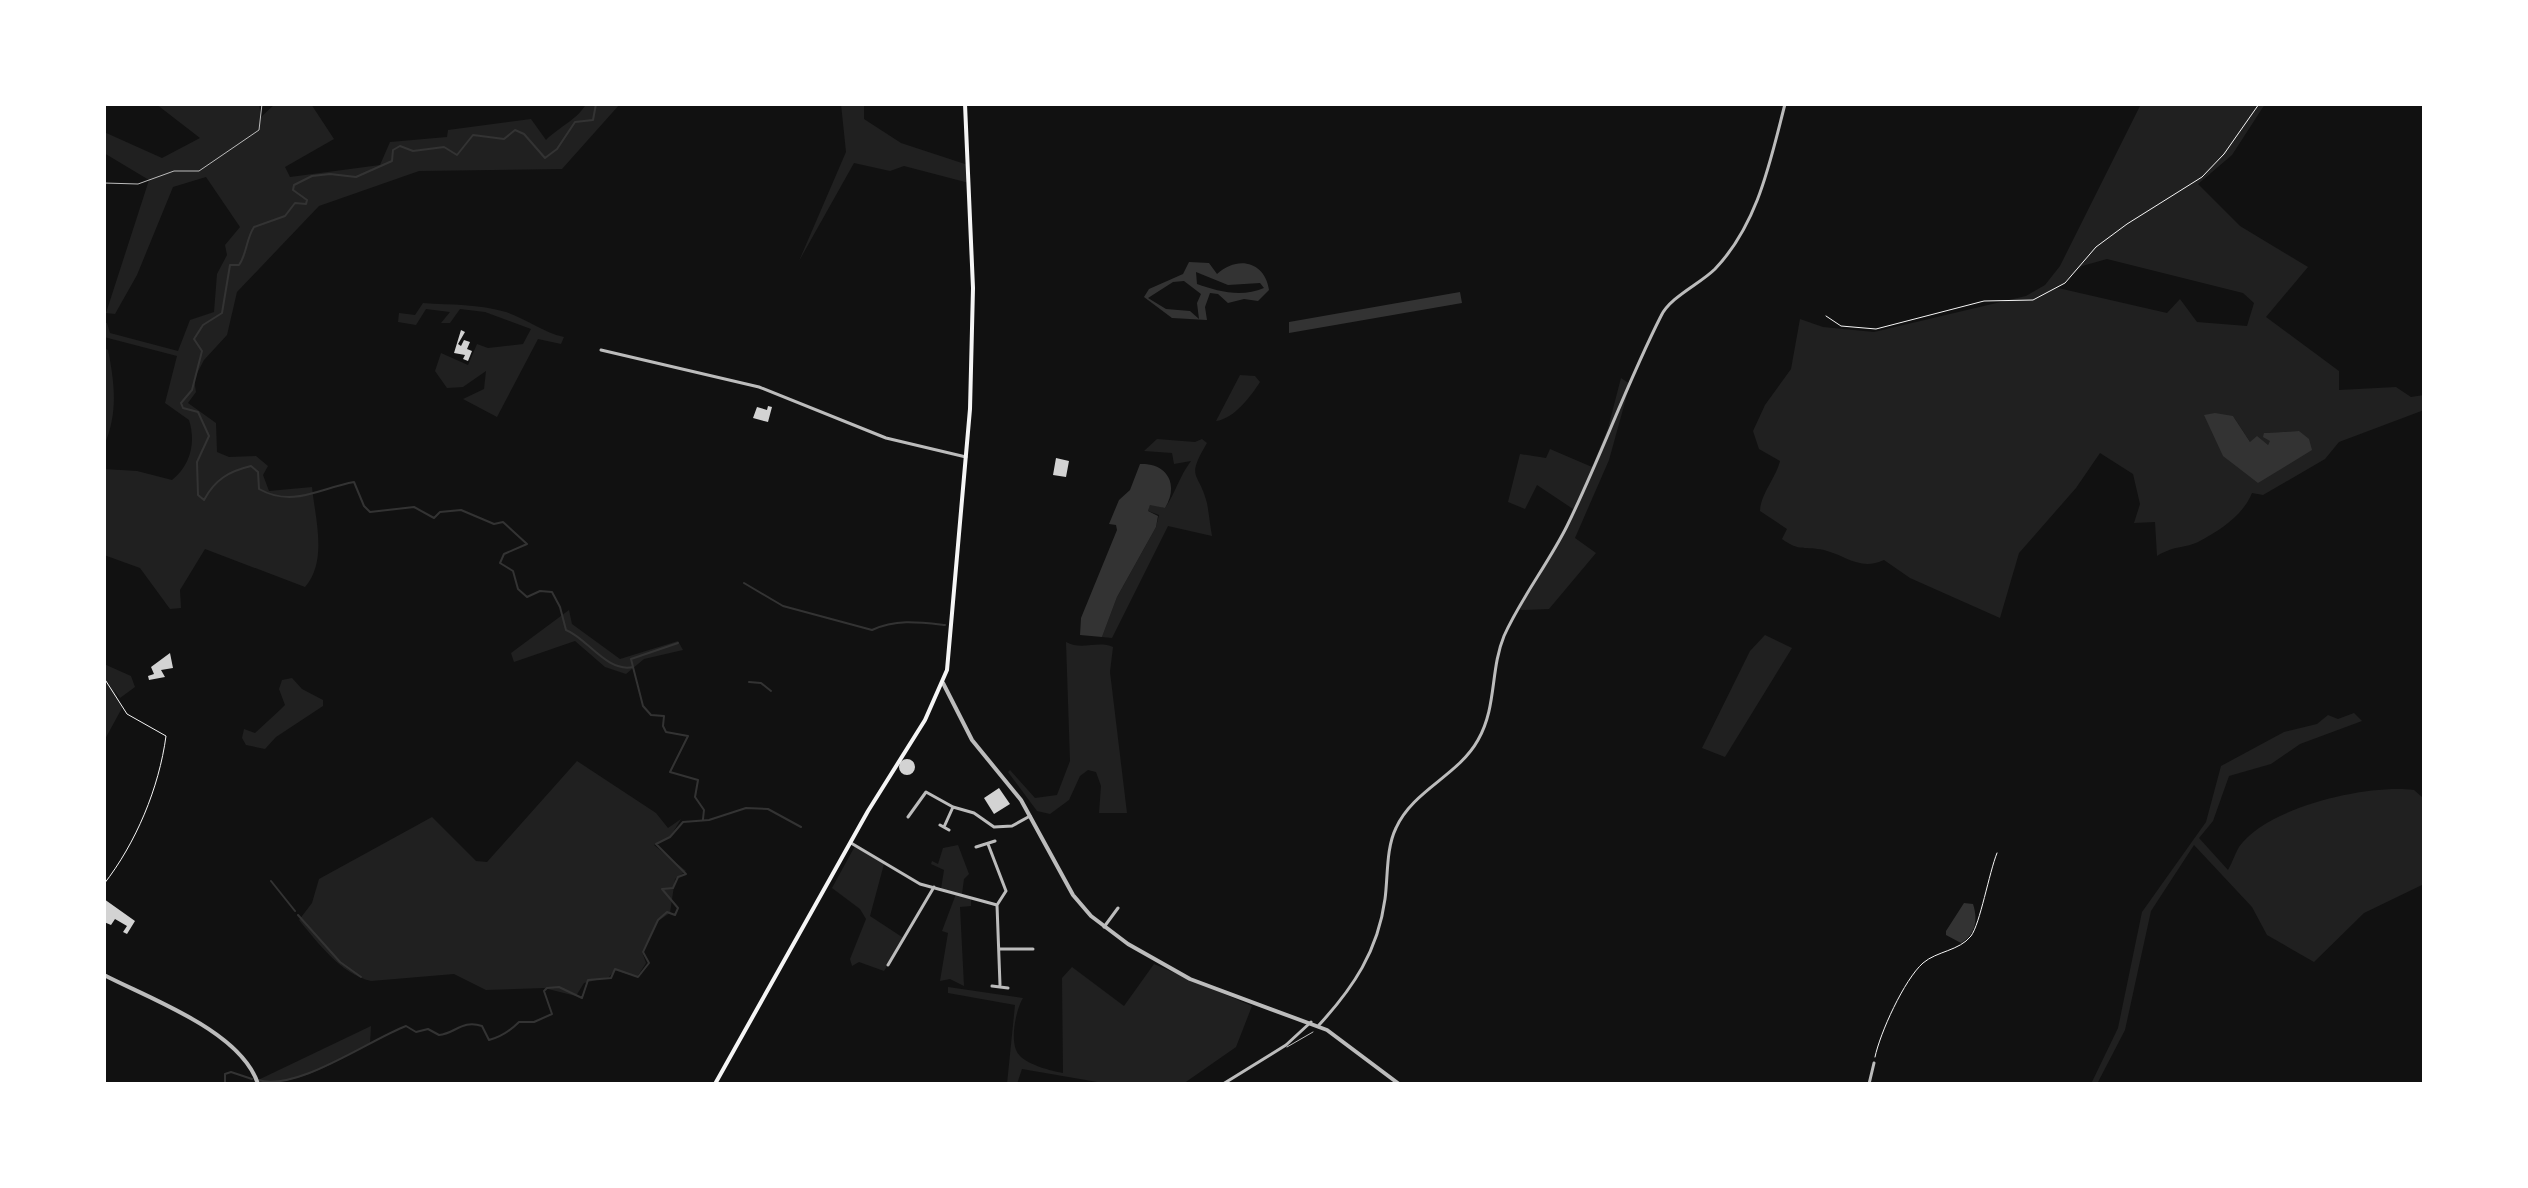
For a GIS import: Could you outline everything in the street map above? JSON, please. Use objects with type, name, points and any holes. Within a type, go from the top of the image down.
[{"type":"main road","points":[[715,1084],[943,683],[956,593],[966,457],[973,288],[965,104]]},
{"type":"street","points":[[1319,1025],[1352,989],[1370,954],[1384,906],[1396,827],[1424,794],[1458,767],[1480,737],[1491,709],[1493,665],[1507,630],[1563,534],[1612,429],[1624,391],[1663,311],[1716,267],[1759,201],[1785,104]]},
{"type":"street","points":[[601,350],[759,387],[886,438],[966,457]]},
{"type":"street","points":[[943,683],[972,740],[1007,781],[1030,816],[1073,895],[1104,927],[1155,962],[1190,979],[1319,1025],[1399,1084]]},
{"type":"street","points":[[908,817],[926,792],[953,807],[974,813],[994,827],[1012,826],[1030,816]]},
{"type":"street","points":[[949,830],[942,826],[953,807]]},
{"type":"street","points":[[976,847],[995,841]]},
{"type":"street","points":[[851,843],[920,884],[997,905]]},
{"type":"street","points":[[988,844],[1006,891],[1005,897],[997,905],[1000,985]]},
{"type":"street","points":[[888,965],[934,887]]},
{"type":"street","points":[[1104,927],[1118,908]]},
{"type":"street","points":[[1000,949],[1033,949]]},
{"type":"street","points":[[892,959],[898,963]]},
{"type":"street","points":[[104,975],[220,1036],[254,1073],[258,1084]]},
{"type":"street","points":[[992,986],[1008,988]]},
{"type":"street","points":[[1223,1084],[1286,1045],[1311,1022]]},
{"type":"street","points":[[1869,1084],[1874,1063]]},
{"type":"lane","points":[[104,183],[138,184],[174,171],[205,169],[259,130],[262,104]]},
{"type":"lane","points":[[1286,1045],[1288,1049],[1313,1032]]},
{"type":"path","points":[[1826,316],[1841,326],[1876,329],[1984,301],[2033,300],[2065,283],[2096,247],[2127,224],[2202,177],[2224,154],[2259,104]]},
{"type":"path","points":[[104,678],[127,714],[166,736],[147,805],[131,842],[104,884]]},
{"type":"path","points":[[1874,1063],[1884,1029],[1920,968],[1965,942],[1975,929],[1997,853]]},
{"type":"shaded area","points":[[156,104],[259,104],[261,117],[275,104],[311,104],[334,139],[285,167],[290,177],[380,165],[390,142],[447,137],[448,130],[531,119],[546,140],[586,104],[620,104],[562,169],[419,171],[319,206],[237,292],[227,335],[204,360],[194,379],[196,392],[188,403],[216,423],[217,452],[229,457],[256,456],[268,466],[263,475],[269,491],[312,487],[318,552],[312,577],[305,587],[205,549],[180,590],[181,608],[170,609],[140,568],[104,555],[104,469],[137,471],[172,480],[188,460],[192,437],[189,420],[165,403],[177,356],[104,337],[104,323],[107,323],[110,333],[178,351],[190,320],[214,312],[217,274],[227,255],[225,245],[240,227],[206,177],[173,187],[137,275],[115,314],[106,313],[149,180],[104,153],[104,132],[162,158],[200,138]]},
{"type":"shaded area","points":[[841,104],[864,104],[864,119],[901,143],[968,165],[969,183],[904,166],[890,171],[854,163],[799,261],[846,152]]},
{"type":"shaded area","points":[[2141,104],[2265,104],[2232,155],[2198,184],[2240,226],[2308,267],[2266,317],[2339,371],[2339,390],[2396,387],[2411,397],[2424,395],[2424,410],[2339,442],[2325,459],[2263,495],[2252,493],[2237,515],[2215,532],[2194,544],[2157,556],[2155,522],[2134,523],[2140,504],[2133,474],[2100,453],[2076,488],[2019,553],[2000,618],[1910,578],[1884,560],[1861,563],[1824,550],[1798,547],[1782,539],[1787,529],[1760,511],[1780,461],[1759,449],[1753,431],[1765,405],[1791,369],[1800,319],[1823,327],[1874,332],[2026,296],[2045,285],[2060,266]],"holes":[[[2107,259],[2243,293],[2254,303],[2247,326],[2197,322],[2180,299],[2167,313],[2058,288],[2082,266]],[[2233,416],[2250,442],[2268,445],[2271,441],[2264,433],[2299,431],[2258,483]]]},
{"type":"shaded area","points":[[1189,262],[1209,263],[1217,274],[1233,265],[1249,264],[1262,273],[1269,290],[1258,301],[1244,299],[1228,303],[1218,294],[1210,293],[1205,307],[1207,320],[1172,318],[1144,297],[1149,289],[1183,274]],"holes":[[[1196,272],[1228,285],[1260,283],[1264,288],[1247,293],[1221,291],[1197,284]],[[1184,281],[1201,294],[1197,303],[1199,319],[1190,311],[1166,309],[1148,298],[1173,282]]]},
{"type":"shaded area","points":[[1460,292],[1462,303],[1289,333],[1289,322]]},
{"type":"shaded area","points":[[423,303],[496,309],[564,337],[561,344],[538,339],[497,417],[463,399],[484,389],[486,371],[463,387],[447,388],[435,371],[441,353],[468,365],[477,344],[488,348],[523,344],[531,329],[485,312],[460,309],[450,323],[441,323],[450,312],[426,309],[416,325],[398,322],[399,313],[415,315]]},
{"type":"shaded area","points":[[104,348],[108,350],[114,399],[112,422],[104,446]]},
{"type":"shaded area","points":[[1240,375],[1255,376],[1260,382],[1235,411],[1216,421]]},
{"type":"shaded area","points":[[1621,378],[1630,384],[1609,460],[1575,538],[1596,553],[1549,609],[1519,609],[1552,556],[1573,509],[1537,485],[1525,509],[1508,502],[1520,454],[1546,458],[1550,449],[1592,467],[1608,428]]},
{"type":"shaded area","points":[[2204,415],[2233,416],[2250,442],[2257,436],[2268,445],[2270,441],[2263,437],[2264,433],[2299,431],[2309,439],[2312,450],[2258,483],[2223,456]]},
{"type":"shaded area","points":[[1157,439],[1195,442],[1202,439],[1207,443],[1195,470],[1207,503],[1212,536],[1168,526],[1112,638],[1102,637],[1117,597],[1156,527],[1159,515],[1148,511],[1150,504],[1165,508],[1191,461],[1174,464],[1172,453],[1144,451]]},
{"type":"shaded area","points":[[1140,464],[1164,471],[1171,484],[1169,499],[1165,508],[1150,505],[1148,511],[1158,516],[1156,527],[1117,597],[1102,637],[1080,635],[1081,618],[1117,530],[1116,525],[1109,524],[1119,500],[1130,490]]},
{"type":"shaded area","points":[[569,610],[572,624],[620,659],[678,641],[683,650],[644,659],[626,674],[605,667],[575,641],[514,662],[511,653]]},
{"type":"shaded area","points":[[1765,635],[1792,648],[1725,757],[1702,748],[1750,651]]},
{"type":"shaded area","points":[[1066,642],[1078,646],[1113,647],[1110,672],[1127,813],[1099,813],[1101,786],[1096,772],[1088,770],[1080,776],[1069,800],[1050,814],[1037,811],[1008,772],[1010,770],[1035,798],[1057,795],[1070,761]]},
{"type":"shaded area","points":[[104,664],[131,676],[135,687],[120,698],[114,690],[122,708],[104,741]]},
{"type":"shaded area","points":[[292,678],[302,689],[323,700],[323,706],[276,737],[265,749],[246,745],[242,738],[244,729],[255,733],[285,705],[279,689],[282,680]]},
{"type":"shaded area","points":[[2354,713],[2362,721],[2300,744],[2271,764],[2229,776],[2213,821],[2199,838],[2228,870],[2239,847],[2253,833],[2295,810],[2346,795],[2394,789],[2414,790],[2422,797],[2424,884],[2364,913],[2314,962],[2267,935],[2252,907],[2194,845],[2151,911],[2125,1030],[2097,1084],[2091,1084],[2118,1028],[2142,912],[2206,822],[2221,766],[2284,732],[2317,724],[2328,715],[2338,719]]},
{"type":"shaded area","points":[[577,761],[656,813],[668,828],[681,819],[670,837],[654,845],[686,871],[675,879],[670,913],[658,921],[642,952],[646,963],[637,977],[615,970],[609,977],[584,983],[576,996],[544,988],[486,990],[454,974],[371,981],[340,965],[299,920],[312,903],[319,879],[432,817],[476,861],[487,862]]},
{"type":"shaded area","points":[[958,845],[969,874],[964,879],[962,894],[971,897],[971,906],[960,907],[964,986],[950,979],[940,981],[948,933],[942,931],[956,894],[941,889],[944,870],[931,864],[932,861],[938,864],[943,848]]},
{"type":"shaded area","points":[[855,846],[884,864],[870,916],[905,939],[884,971],[859,962],[852,966],[850,959],[866,919],[860,909],[832,888]]},
{"type":"shaded area","points":[[1964,903],[1973,904],[1975,921],[1973,931],[1961,943],[1946,935],[1946,931]]},
{"type":"shaded area","points":[[1154,964],[1252,1006],[1236,1047],[1183,1084],[1109,1084],[1022,1069],[1017,1084],[1007,1084],[1015,1005],[948,993],[948,987],[1023,998],[1014,1027],[1016,1051],[1029,1062],[1063,1073],[1062,978],[1072,967],[1124,1006]]},
{"type":"shaded area","points":[[371,1026],[370,1044],[330,1065],[286,1081],[256,1081]]},
{"type":"building","points":[[461,330],[465,332],[458,344],[461,346],[464,340],[470,342],[467,349],[472,351],[468,361],[463,359],[465,355],[454,353]]},
{"type":"building","points":[[768,406],[772,407],[768,422],[753,418],[757,407],[767,410]]},
{"type":"building","points":[[1056,458],[1069,461],[1066,477],[1053,475]]},
{"type":"building","points":[[170,653],[173,668],[161,670],[165,677],[149,680],[148,676],[154,674],[151,667]]},
{"type":"building","points":[[907,759],[915,767],[907,775],[899,767]]},
{"type":"building","points":[[999,788],[1010,804],[994,814],[984,798]]},
{"type":"building","points":[[104,899],[135,921],[127,934],[123,932],[127,926],[115,919],[111,925],[104,922]]},
{"type":"waterway","points":[[596,104],[593,120],[575,122],[557,149],[545,158],[524,134],[515,130],[504,139],[473,135],[457,155],[444,147],[413,151],[400,146],[393,150],[392,161],[356,177],[330,174],[312,176],[294,185],[293,190],[307,200],[306,204],[295,203],[285,216],[254,227],[239,265],[230,265],[222,313],[203,325],[194,339],[202,351],[192,390],[181,403],[183,408],[198,412],[209,436],[197,462],[198,495],[204,500],[224,477],[251,466],[258,472],[259,489],[283,497],[306,495],[354,482],[364,506],[370,512],[414,507],[434,518],[440,512],[461,510],[494,524],[503,522],[527,544],[504,554],[500,563],[513,571],[518,589],[527,597],[540,591],[552,592],[566,630],[615,665],[633,667],[643,706],[651,715],[664,716],[666,732],[688,736],[670,772],[698,780],[695,797],[704,810],[703,819]]},
{"type":"waterway","points":[[744,583],[783,606],[872,630],[899,623],[945,625]]},
{"type":"waterway","points":[[633,667],[631,659],[678,643]]},
{"type":"waterway","points":[[749,682],[761,683],[771,691]]},
{"type":"waterway","points":[[258,1080],[274,1082],[312,1072],[406,1026],[416,1032],[428,1029],[439,1035],[475,1024],[482,1026],[489,1040],[506,1033],[519,1022],[534,1022],[552,1014],[544,991],[547,988],[559,987],[582,998],[588,980],[611,978],[615,969],[638,977],[649,963],[643,952],[658,920],[667,912],[675,915],[678,908],[662,889],[673,888],[678,877],[686,874],[656,844],[670,837],[683,822],[709,820],[746,808],[768,809],[801,827]]},
{"type":"waterway","points":[[271,881],[295,911]]},
{"type":"waterway","points":[[298,915],[340,962],[361,977]]},
{"type":"waterway","points":[[225,1084],[225,1074],[231,1072],[252,1079]]}]
